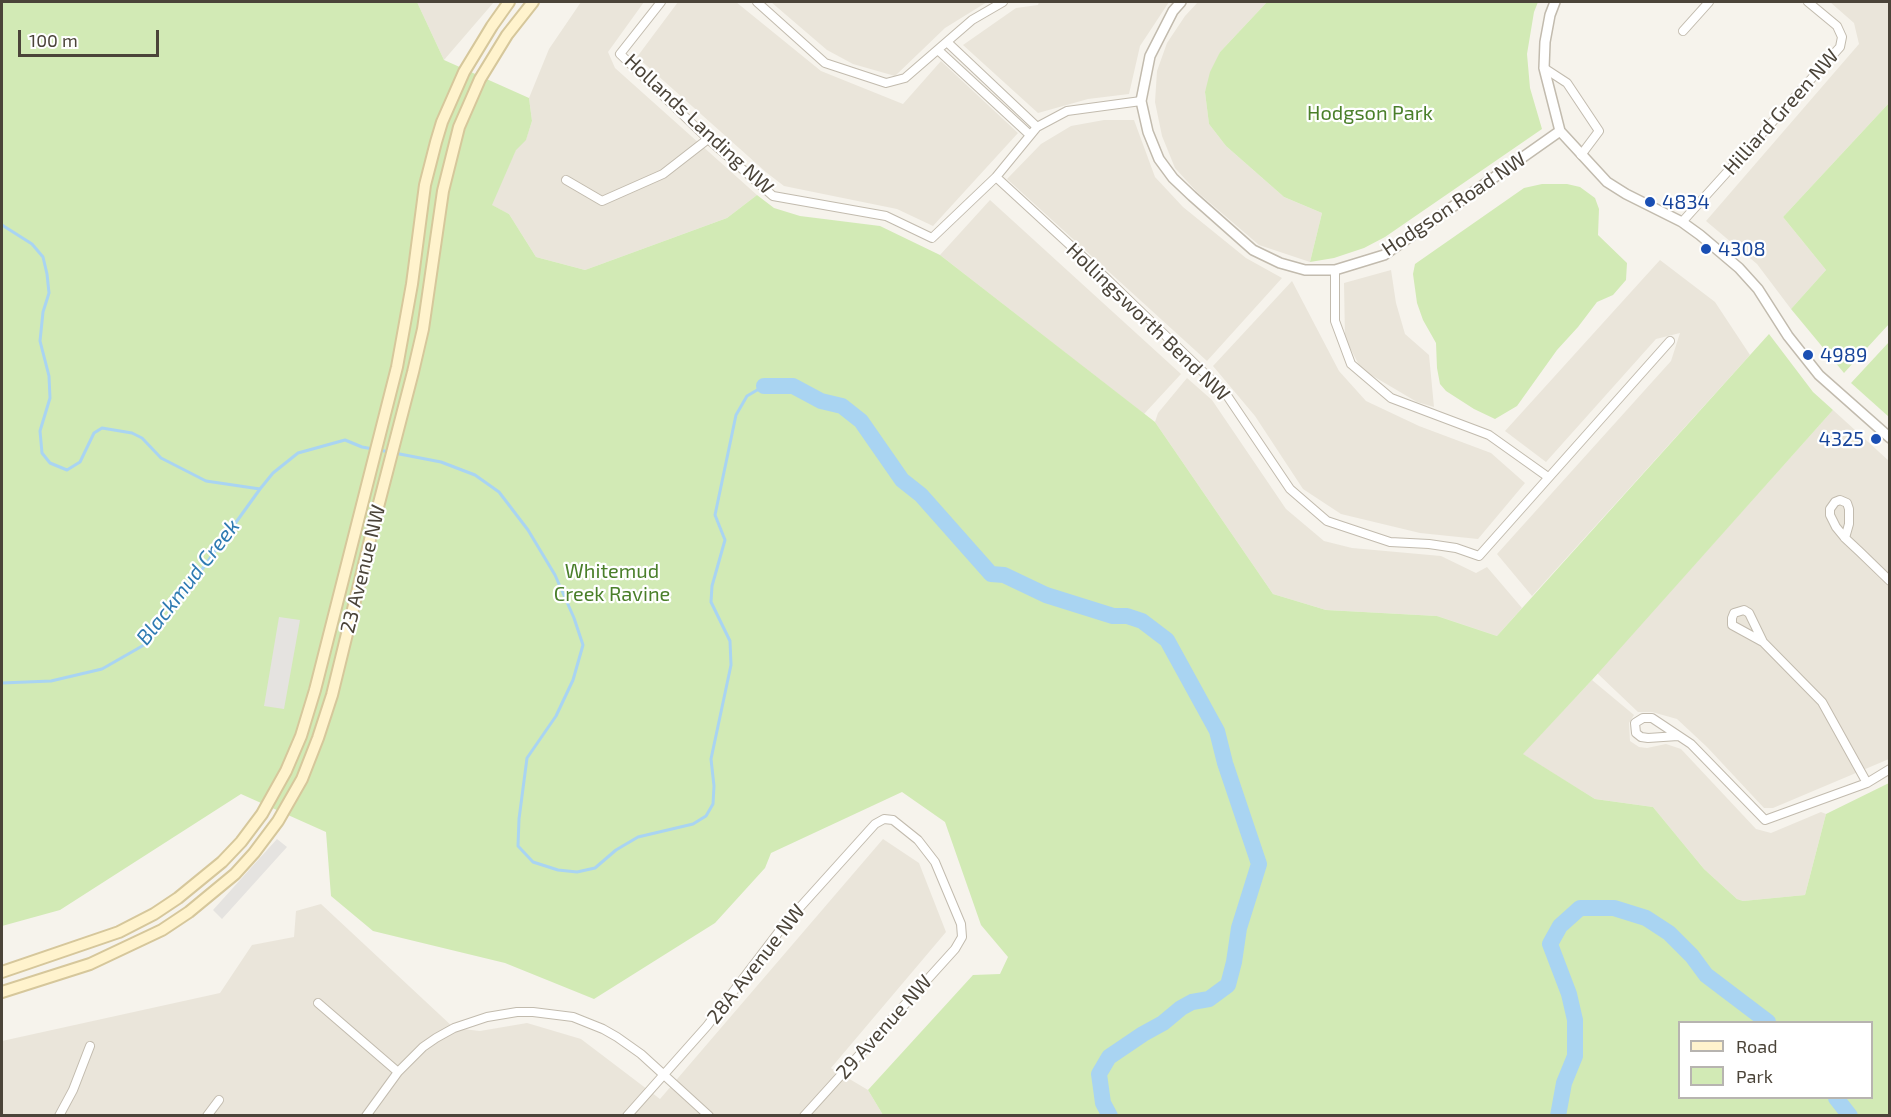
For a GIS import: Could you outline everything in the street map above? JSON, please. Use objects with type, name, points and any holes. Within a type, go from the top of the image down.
[{"type":"main road","name":"23 Avenue NW","points":[[2,972],[110,936],[154,914],[194,886],[222,862],[262,813],[286,771],[301,736],[315,690],[386,410],[406,322],[425,185],[436,142],[442,122],[464,72],[509,2]]},
{"type":"main road","name":"23 Avenue NW","points":[[2,992],[90,964],[162,930],[214,892],[254,853],[278,821],[302,780],[332,695],[403,416],[423,329],[443,191],[459,127],[480,79],[507,35],[533,2]]},
{"type":"street","name":"Hollands Landing NW","points":[[661,2],[620,54],[708,139],[773,196],[886,216],[932,238],[996,177],[1037,127],[1067,111],[1141,101]]},
{"type":"street","points":[[757,2],[825,63],[886,82],[905,78],[972,20],[1003,2]]},
{"type":"street","name":"Hodgson Road NW","points":[[1181,2],[1173,11],[1150,56],[1141,101],[1148,132],[1159,159],[1192,196],[1231,233],[1253,250],[1280,263],[1305,270],[1335,270],[1384,255],[1560,132]]},
{"type":"street","points":[[1555,2],[1545,42],[1544,68],[1560,132],[1607,182],[1682,222],[1716,248],[1749,278],[1802,356],[1819,375],[1890,438]]},
{"type":"street","points":[[1683,31],[1709,2]]},
{"type":"street","name":"Hilliard Green NW","points":[[1682,222],[1840,47],[1842,37],[1836,26],[1808,2]]},
{"type":"street","points":[[947,42],[1037,127]]},
{"type":"street","points":[[938,50],[1030,135]]},
{"type":"street","points":[[1544,68],[1567,83],[1599,131],[1581,155]]},
{"type":"street","points":[[566,180],[602,201],[663,174],[708,139]]},
{"type":"street","name":"Hollingsworth Bend NW","points":[[996,177],[1108,280],[1226,394],[1290,489],[1327,521],[1390,542],[1456,548],[1479,556],[1670,341]]},
{"type":"street","points":[[1335,270],[1335,321],[1351,364],[1391,398],[1489,435],[1548,477]]},
{"type":"street","points":[[1845,538],[1890,581]]},
{"type":"street","points":[[1763,642],[1749,613],[1744,610],[1734,613],[1732,625],[1763,642],[1822,702],[1867,783]]},
{"type":"street","points":[[1678,736],[1641,737],[1636,733],[1635,723],[1643,718],[1652,718],[1691,744],[1765,820],[1867,783],[1890,769]]},
{"type":"street","name":"28A Avenue NW","points":[[627,1116],[707,1026],[783,926],[875,824],[888,818],[899,823],[930,854],[962,924],[962,937]]},
{"type":"street","name":"29 Avenue NW","points":[[804,1116],[955,949],[962,937]]},
{"type":"street","points":[[318,1003],[398,1072]]},
{"type":"street","points":[[366,1116],[398,1072],[423,1047],[454,1028],[487,1017],[517,1012],[547,1012],[573,1017],[618,1037],[664,1074],[710,1116]]},
{"type":"street","points":[[59,1116],[73,1090],[90,1046]]},
{"type":"street","points":[[207,1116],[219,1100]]},
{"type":"shaded area","points":[[417,2],[494,2],[444,60]]},
{"type":"shaded area","points":[[581,2],[644,2],[608,52],[615,68],[757,195],[727,218],[585,270],[536,257],[509,214],[491,205],[516,149],[526,139],[532,121],[529,98],[549,49]]},
{"type":"shaded area","points":[[678,2],[736,2],[821,71],[903,104],[941,61],[1018,133],[933,226],[897,209],[784,186],[637,57]]},
{"type":"shaded area","points":[[771,2],[987,2],[945,28],[895,76],[853,64],[827,50]]},
{"type":"shaded area","points":[[1039,2],[1169,2],[1140,46],[1129,94],[1088,99],[1038,113],[963,45],[1016,8],[1038,5]]},
{"type":"shaded area","points":[[1198,2],[1267,2],[1220,52],[1205,92],[1209,124],[1226,146],[1284,197],[1322,213],[1310,262],[1259,245],[1196,191],[1175,168],[1162,136],[1155,102],[1157,71],[1167,43],[1185,16]]},
{"type":"shaded area","points":[[1830,2],[1889,2],[1889,103],[1783,217],[1826,270],[1791,309],[1757,264],[1706,221],[1859,44],[1854,23]]},
{"type":"shaded area","points":[[1104,120],[1134,120],[1155,177],[1183,207],[1246,258],[1282,278],[1207,361],[1007,179],[1041,144],[1071,126]]},
{"type":"shaded area","points":[[990,200],[1181,374],[1144,414],[940,255]]},
{"type":"shaded area","points":[[1660,260],[1715,302],[1750,355],[1532,596],[1497,554],[1671,361],[1680,333],[1656,339],[1546,462],[1505,431]]},
{"type":"shaded area","points":[[1391,270],[1396,303],[1405,334],[1429,355],[1434,407],[1417,402],[1361,369],[1345,338],[1344,283]]},
{"type":"shaded area","points":[[1292,281],[1339,371],[1366,401],[1419,426],[1491,453],[1525,483],[1478,539],[1420,533],[1341,514],[1303,489],[1255,416],[1213,366]]},
{"type":"shaded area","points":[[1187,378],[1212,400],[1286,509],[1324,541],[1352,548],[1441,556],[1476,573],[1487,567],[1522,608],[1497,636],[1437,616],[1326,610],[1273,594],[1155,422],[1158,413]]},
{"type":"shaded area","points":[[1833,410],[1889,461],[1889,759],[1773,808],[1764,808],[1707,747],[1677,719],[1652,712],[1638,712],[1597,673]]},
{"type":"shaded area","points":[[279,617],[300,620],[284,709],[264,706]]},
{"type":"shaded area","points":[[1592,680],[1634,715],[1629,723],[1630,741],[1639,747],[1647,748],[1666,744],[1681,749],[1756,829],[1771,833],[1821,812],[1826,814],[1805,895],[1743,901],[1737,899],[1704,869],[1653,807],[1595,799],[1522,754]]},
{"type":"shaded area","points":[[277,839],[287,847],[222,919],[213,910]]},
{"type":"shaded area","points":[[883,839],[919,863],[946,932],[831,1068],[868,1090],[883,1115],[2,1115],[2,1041],[220,993],[252,945],[294,937],[296,911],[321,904],[454,1028],[480,1031],[527,1023],[581,1039],[660,1099]]},
{"type":"green space","name":"Whitemud Creek Ravine","points":[[2,2],[417,2],[444,60],[529,98],[532,121],[526,140],[516,150],[492,205],[509,214],[536,257],[585,270],[727,218],[757,195],[774,208],[800,216],[880,226],[940,255],[1155,422],[1273,594],[1326,610],[1437,616],[1497,636],[1769,334],[1813,392],[1833,410],[1523,754],[1595,799],[1653,807],[1704,869],[1737,899],[1743,901],[1805,895],[1826,814],[1889,783],[1889,1115],[883,1115],[868,1090],[973,975],[1000,974],[1008,957],[981,925],[945,822],[902,792],[771,853],[765,868],[715,923],[594,999],[505,963],[373,931],[331,896],[326,832],[241,794],[60,910],[2,926]]},
{"type":"green space","name":"Hodgson Park","points":[[1267,2],[1538,2],[1534,12],[1527,54],[1530,88],[1542,129],[1385,237],[1364,248],[1334,258],[1310,262],[1322,213],[1284,197],[1226,146],[1209,124],[1205,92],[1210,72],[1220,52]]},
{"type":"green space","points":[[1889,103],[1889,324],[1844,373],[1791,309],[1826,270],[1783,217]]},
{"type":"green space","points":[[1542,184],[1567,184],[1580,187],[1595,198],[1599,209],[1598,235],[1627,263],[1626,280],[1613,295],[1597,302],[1557,350],[1517,406],[1495,419],[1474,409],[1446,391],[1440,384],[1436,343],[1423,320],[1417,303],[1413,274],[1415,264],[1524,188]]},
{"type":"green space","points":[[1889,342],[1889,417],[1851,383]]},
{"type":"waterway","points":[[2,225],[32,244],[43,257],[47,274],[49,293],[43,312],[40,341],[49,376],[50,398],[40,431],[42,453],[50,463],[67,470],[80,462],[94,433],[102,428],[132,433],[142,438],[161,458],[206,481],[260,489],[273,473],[298,453],[345,440],[373,449]]},
{"type":"waterway","points":[[379,450],[441,462],[475,475],[499,492],[528,530],[555,575],[583,645],[573,680],[556,716],[527,758],[518,846],[533,862],[558,870],[577,872],[595,868],[616,850],[638,837],[693,824],[706,816],[713,804],[711,759],[731,665],[730,641],[711,602],[712,586],[725,540],[715,515],[736,415],[747,396],[764,386]]},
{"type":"waterway","points":[[764,386],[793,386],[821,401],[842,406],[861,421],[902,480],[921,495],[991,574],[1004,575],[1046,595],[1113,616],[1127,616],[1142,621],[1167,640],[1217,731],[1225,763],[1259,864],[1239,928],[1228,985],[1209,999],[1192,1002],[1181,1008],[1163,1023],[1109,1057],[1099,1074],[1103,1103],[1110,1116]]},
{"type":"waterway","name":"Blackmud Creek","points":[[2,683],[51,681],[102,669],[144,645],[167,618],[260,489]]},
{"type":"waterway","points":[[1558,1116],[1564,1083],[1575,1056],[1575,1020],[1569,994],[1550,944],[1560,926],[1580,908],[1614,908],[1646,918],[1669,933],[1692,956],[1706,975],[1767,1021]]},
{"type":"waterway","points":[[1837,1099],[1850,1116]]},
{"type":"place","name":"4834","points":[[1650,202]]},
{"type":"place","name":"4308","points":[[1706,249]]},
{"type":"place","name":"4989","points":[[1808,355]]},
{"type":"place","name":"4325","points":[[1876,439]]}]
